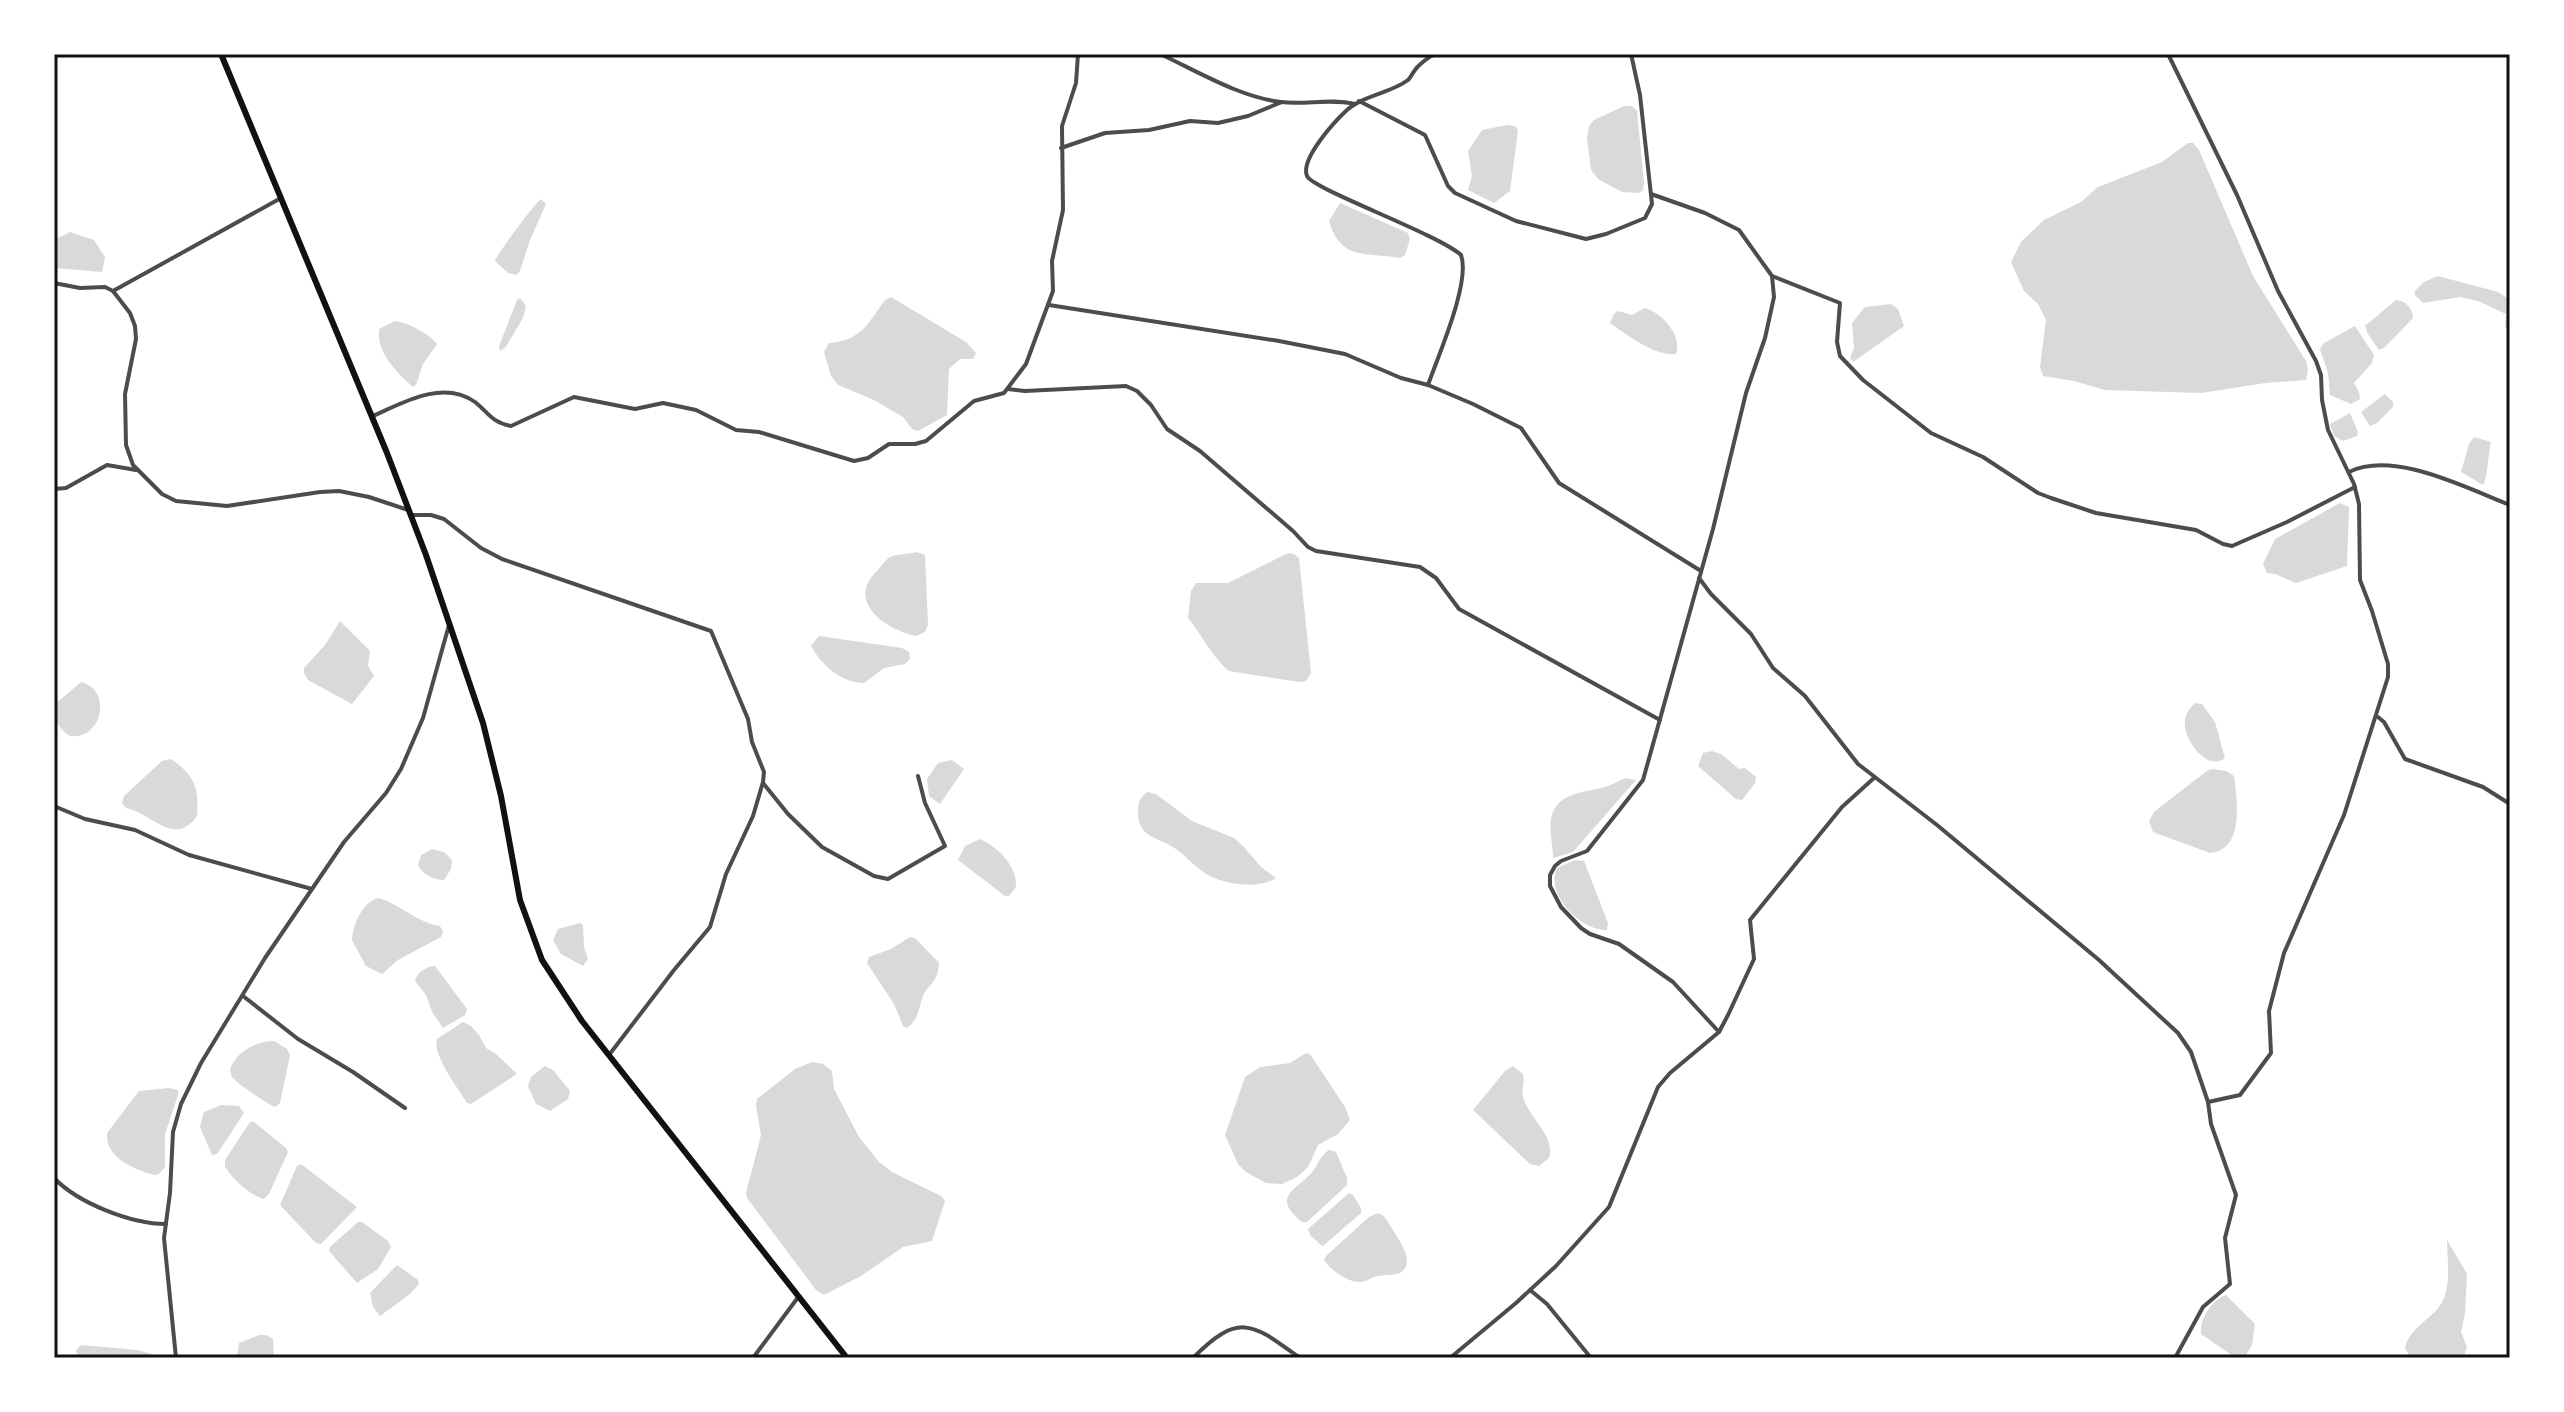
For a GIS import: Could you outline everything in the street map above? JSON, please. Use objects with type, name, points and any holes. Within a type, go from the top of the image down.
[{"type":"main road","points":[[221,54],[372,416],[450,623],[490,747],[516,882],[530,932],[542,960],[560,990],[609,1055],[847,1358]]},
{"type":"street","points":[[372,416],[403,400],[431,394],[464,396],[477,404],[488,417],[511,426],[574,397],[635,409],[663,403],[696,410],[736,430],[759,432],[854,461],[868,458],[889,444],[926,441],[974,401],[996,397],[1008,389],[1027,361],[1049,305],[1053,291],[1052,261],[1063,210],[1062,126],[1076,83],[1078,54]]},
{"type":"street","points":[[1160,54],[1246,93],[1282,102],[1340,100],[1357,103],[1425,135],[1448,186],[1455,193],[1516,221],[1591,239],[1645,218],[1650,210],[1640,95],[1631,54]]},
{"type":"street","points":[[1428,385],[1461,287],[1462,258],[1456,250],[1411,227],[1334,193],[1309,179],[1306,173],[1316,145],[1344,113],[1357,103],[1409,79],[1416,68],[1434,54]]},
{"type":"street","points":[[2168,54],[2237,195],[2278,291],[2316,361],[2321,375],[2328,430],[2349,472],[2359,504],[2360,580],[2389,672],[2344,815],[2284,953],[2269,1011],[2270,1055],[2240,1095],[2208,1102]]},
{"type":"street","points":[[1061,148],[1105,133],[1149,130],[1190,121],[1218,123],[1248,116],[1282,102]]},
{"type":"street","points":[[1651,194],[1735,227],[1772,276],[1840,303],[1838,350],[1863,380],[1931,433],[1983,457],[2038,493],[2096,513],[2196,530],[2232,546],[2355,487]]},
{"type":"street","points":[[113,291],[281,198]]},
{"type":"street","points":[[1719,1032],[1673,982],[1619,944],[1581,928],[1561,907],[1550,886],[1550,875],[1561,861],[1587,851],[1640,785],[1701,572],[1746,393],[1765,338],[1774,297],[1772,276]]},
{"type":"street","points":[[54,283],[80,288],[105,287],[113,291],[130,313],[136,333],[125,394],[124,427],[129,454],[138,471],[165,497],[189,503],[227,506],[320,492],[339,491],[369,497],[411,513],[444,519],[475,544],[502,559],[711,631],[748,719],[752,742],[764,772],[763,782],[753,816],[726,874],[710,927],[609,1055]]},
{"type":"street","points":[[1049,305],[1345,354],[1401,378],[1428,385],[1516,425],[1525,432],[1559,483],[1701,572]]},
{"type":"street","points":[[1008,389],[1025,391],[1126,386],[1132,389],[1151,405],[1167,429],[1200,451],[1308,547],[1316,551],[1420,567],[1436,578],[1459,609],[1660,720]]},
{"type":"street","points":[[54,489],[66,488],[107,465],[138,471]]},
{"type":"street","points":[[2349,472],[2363,467],[2398,466],[2510,505]]},
{"type":"street","points":[[1699,578],[1751,634],[1773,668],[1805,696],[1858,764],[1937,825],[2099,960],[2178,1033],[2191,1052],[2236,1197],[2225,1238],[2230,1284],[2203,1307],[2175,1358]]},
{"type":"street","points":[[176,1358],[164,1255],[173,1132],[177,1117],[194,1076],[242,996],[344,842],[386,793],[401,769],[423,718],[450,623]]},
{"type":"street","points":[[2377,716],[2384,722],[2405,759],[2483,787],[2510,804]]},
{"type":"street","points":[[763,782],[788,814],[822,847],[874,876],[888,879],[945,846],[925,803],[918,776]]},
{"type":"street","points":[[1450,1358],[1530,1290],[1609,1207],[1663,1080],[1719,1032],[1752,967],[1755,952],[1750,920],[1842,807],[1874,778]]},
{"type":"street","points":[[54,806],[85,819],[129,828],[189,855],[312,889]]},
{"type":"street","points":[[242,996],[298,1039],[405,1108]]},
{"type":"street","points":[[54,1178],[69,1191],[118,1216],[136,1222],[166,1224]]},
{"type":"street","points":[[1530,1290],[1547,1304],[1591,1358]]},
{"type":"street","points":[[753,1358],[799,1296]]},
{"type":"street","points":[[1193,1358],[1221,1335],[1246,1326],[1261,1330],[1300,1358]]},
{"type":"shaded area","points":[[1624,106],[1632,106],[1637,111],[1644,183],[1639,193],[1622,192],[1598,179],[1591,170],[1587,138],[1589,126],[1594,120]]},
{"type":"shaded area","points":[[1515,126],[1518,130],[1510,191],[1494,203],[1468,190],[1472,176],[1468,151],[1482,130]]},
{"type":"shaded area","points":[[2188,143],[2193,143],[2199,150],[2253,276],[2306,361],[2306,380],[2201,393],[2105,390],[2043,376],[2040,367],[2046,320],[2038,304],[2024,291],[2011,262],[2021,242],[2044,220],[2081,202],[2098,187],[2162,162]]},
{"type":"shaded area","points":[[541,199],[546,204],[520,271],[516,275],[508,273],[495,261]]},
{"type":"shaded area","points":[[1340,203],[1408,233],[1410,239],[1405,255],[1400,258],[1365,254],[1340,243],[1329,221]]},
{"type":"shaded area","points":[[70,232],[94,240],[105,257],[102,272],[54,268],[54,240]]},
{"type":"shaded area","points":[[2438,276],[2498,292],[2510,300],[2510,336],[2505,326],[2506,314],[2478,301],[2460,297],[2423,303],[2415,291],[2424,282]]},
{"type":"shaded area","points":[[891,297],[966,342],[976,353],[973,359],[960,359],[949,369],[947,415],[918,431],[912,429],[903,417],[874,400],[838,385],[831,376],[824,352],[829,343],[856,335]]},
{"type":"shaded area","points":[[520,298],[526,306],[523,318],[500,351],[499,346]]},
{"type":"shaded area","points":[[2396,300],[2408,306],[2413,318],[2379,350],[2365,326]]},
{"type":"shaded area","points":[[1891,304],[1898,309],[1904,326],[1853,362],[1850,358],[1854,348],[1852,323],[1865,307]]},
{"type":"shaded area","points":[[1645,308],[1670,326],[1676,340],[1676,354],[1650,348],[1610,323],[1618,311],[1632,315]]},
{"type":"shaded area","points":[[395,321],[418,329],[437,344],[423,364],[413,387],[394,369],[381,346],[379,329]]},
{"type":"shaded area","points":[[2355,326],[2374,355],[2372,363],[2354,383],[2360,399],[2351,404],[2330,395],[2328,373],[2320,349],[2324,343]]},
{"type":"shaded area","points":[[2385,394],[2393,402],[2393,407],[2370,426],[2361,412]]},
{"type":"shaded area","points":[[2350,413],[2357,436],[2343,441],[2334,436],[2330,424]]},
{"type":"shaded area","points":[[2474,437],[2491,442],[2483,485],[2461,472]]},
{"type":"shaded area","points":[[2340,503],[2349,507],[2347,566],[2296,583],[2267,573],[2263,564],[2275,539]]},
{"type":"shaded area","points":[[916,552],[925,555],[928,625],[925,632],[916,636],[882,621],[867,603],[865,593],[868,582],[888,558]]},
{"type":"shaded area","points":[[1288,553],[1299,558],[1311,673],[1306,681],[1299,682],[1229,671],[1212,653],[1188,618],[1191,591],[1196,583],[1228,583]]},
{"type":"shaded area","points":[[340,621],[370,651],[368,666],[374,676],[352,704],[308,680],[304,673],[304,668],[325,645]]},
{"type":"shaded area","points":[[819,636],[902,648],[909,652],[910,659],[905,664],[884,668],[864,683],[848,680],[820,660],[811,646]]},
{"type":"shaded area","points":[[81,682],[97,694],[100,714],[90,730],[70,736],[58,723],[54,705]]},
{"type":"shaded area","points":[[2195,703],[2202,704],[2215,722],[2225,758],[2210,761],[2191,743],[2185,720]]},
{"type":"shaded area","points":[[1712,751],[1756,777],[1742,800],[1736,799],[1698,766],[1703,753]]},
{"type":"shaded area","points":[[171,759],[190,777],[197,797],[197,816],[180,829],[163,826],[126,808],[122,803],[124,796],[162,761]]},
{"type":"shaded area","points":[[952,760],[964,769],[940,804],[929,796],[927,779],[938,763]]},
{"type":"shaded area","points":[[2213,769],[2234,776],[2237,810],[2234,834],[2229,843],[2221,850],[2210,853],[2153,832],[2149,821],[2154,812]]},
{"type":"shaded area","points":[[1626,778],[1636,780],[1573,852],[1553,858],[1551,824],[1557,805],[1574,794]]},
{"type":"shaded area","points":[[1147,792],[1156,794],[1192,821],[1234,838],[1276,878],[1261,884],[1243,884],[1225,882],[1205,873],[1142,827],[1138,806]]},
{"type":"shaded area","points":[[980,839],[1000,852],[1010,865],[1016,887],[1009,896],[958,860],[965,846]]},
{"type":"shaded area","points":[[432,849],[444,852],[452,860],[451,869],[444,880],[429,876],[418,865],[421,855]]},
{"type":"shaded area","points":[[1575,860],[1584,861],[1608,923],[1607,930],[1587,925],[1561,900],[1556,889],[1557,868]]},
{"type":"shaded area","points":[[379,898],[440,926],[443,932],[441,937],[398,960],[382,974],[366,966],[352,940],[360,914],[368,904]]},
{"type":"shaded area","points":[[580,923],[583,925],[588,959],[583,966],[561,954],[553,940],[558,929]]},
{"type":"shaded area","points":[[910,937],[915,938],[939,963],[916,1018],[907,1028],[867,963],[869,957],[891,949]]},
{"type":"shaded area","points":[[435,966],[467,1009],[465,1015],[443,1028],[415,981],[422,970]]},
{"type":"shaded area","points":[[463,1022],[479,1035],[486,1048],[517,1074],[471,1104],[467,1103],[447,1071],[436,1046],[437,1039]]},
{"type":"shaded area","points":[[274,1041],[287,1049],[290,1055],[280,1103],[275,1107],[239,1084],[230,1070],[236,1058],[247,1049]]},
{"type":"shaded area","points":[[1306,1053],[1310,1054],[1345,1107],[1350,1120],[1338,1134],[1318,1145],[1308,1167],[1297,1177],[1282,1184],[1266,1183],[1238,1164],[1225,1135],[1245,1077],[1260,1067],[1290,1063]]},
{"type":"shaded area","points":[[812,1062],[823,1064],[832,1071],[834,1089],[859,1137],[879,1162],[945,1201],[932,1241],[903,1247],[861,1276],[824,1295],[816,1290],[746,1193],[761,1135],[757,1099],[795,1069]]},
{"type":"shaded area","points":[[545,1066],[553,1070],[570,1091],[568,1099],[550,1111],[536,1104],[528,1086],[531,1077]]},
{"type":"shaded area","points":[[1513,1066],[1523,1074],[1524,1100],[1549,1143],[1549,1158],[1539,1166],[1530,1164],[1473,1110],[1505,1071]]},
{"type":"shaded area","points":[[178,1090],[178,1095],[165,1134],[165,1167],[154,1175],[130,1166],[116,1156],[107,1133],[139,1091]]},
{"type":"shaded area","points":[[221,1105],[239,1106],[244,1113],[217,1154],[212,1155],[200,1127],[204,1112]]},
{"type":"shaded area","points":[[250,1122],[254,1122],[288,1152],[264,1199],[242,1186],[225,1167],[225,1160]]},
{"type":"shaded area","points":[[1329,1150],[1336,1152],[1347,1185],[1307,1222],[1302,1222],[1293,1213],[1287,1199]]},
{"type":"shaded area","points":[[301,1164],[357,1207],[321,1244],[316,1243],[280,1205],[297,1166]]},
{"type":"shaded area","points":[[1349,1193],[1361,1208],[1361,1213],[1321,1245],[1308,1229]]},
{"type":"shaded area","points":[[1378,1213],[1384,1216],[1401,1244],[1407,1260],[1404,1270],[1362,1282],[1345,1278],[1327,1264],[1324,1260],[1326,1256],[1369,1217]]},
{"type":"shaded area","points":[[358,1222],[388,1241],[391,1247],[378,1269],[357,1283],[329,1251]]},
{"type":"shaded area","points":[[2447,1240],[2467,1274],[2461,1332],[2467,1347],[2463,1358],[2411,1358],[2405,1348],[2407,1341],[2437,1310],[2447,1290]]},
{"type":"shaded area","points":[[397,1265],[419,1284],[380,1316],[373,1307],[370,1293]]},
{"type":"shaded area","points":[[2226,1295],[2255,1324],[2252,1345],[2244,1358],[2236,1358],[2201,1334],[2202,1322],[2208,1311]]},
{"type":"shaded area","points":[[259,1335],[273,1339],[274,1358],[237,1358],[239,1343]]},
{"type":"shaded area","points":[[81,1345],[137,1350],[165,1358],[78,1358],[76,1350]]}]
